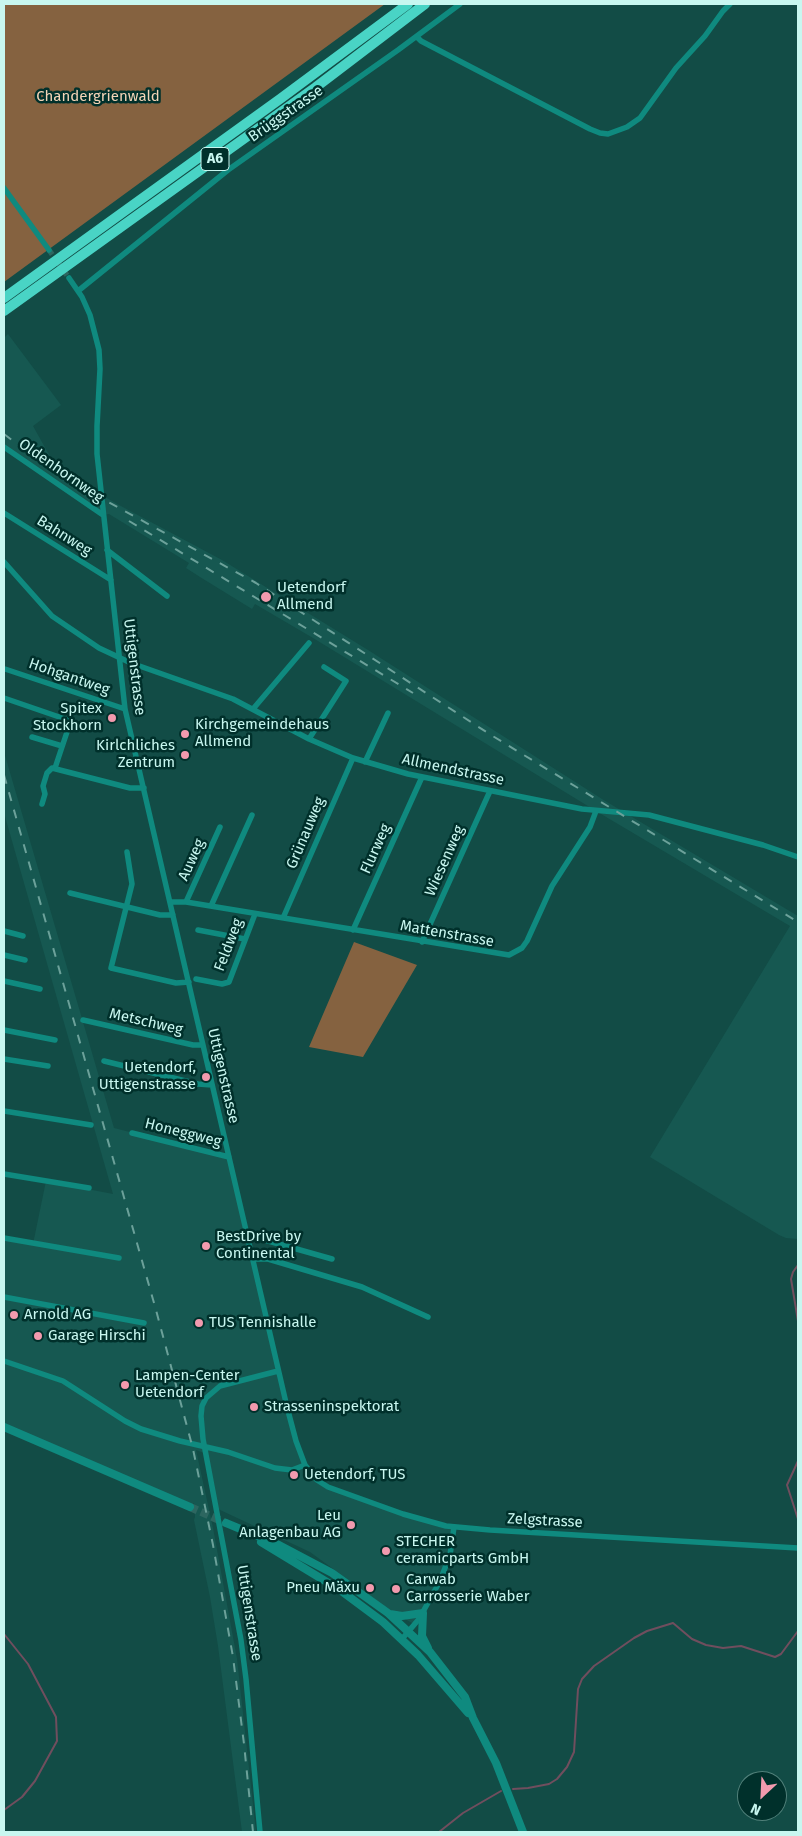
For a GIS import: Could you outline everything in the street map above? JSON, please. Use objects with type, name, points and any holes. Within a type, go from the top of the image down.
[{"type":"highway","name":"A6","points":[[4,298],[408,4]]},
{"type":"highway","name":"A6","points":[[4,311],[294,103],[425,4]]},
{"type":"main road","points":[[4,1427],[190,1506]]},
{"type":"main road","points":[[226,1523],[279,1545],[332,1573],[388,1613],[430,1652],[465,1697],[473,1718],[496,1763],[523,1832]]},
{"type":"main road","points":[[246,1532],[342,1591],[372,1613],[427,1664],[473,1718]]},
{"type":"main road","points":[[388,1613],[402,1616],[423,1613],[422,1636],[430,1652]]},
{"type":"street","name":"Brüggstrasse","points":[[78,291],[236,164],[417,37],[460,4]]},
{"type":"street","points":[[417,37],[421,41],[590,129],[608,134],[627,127],[640,118],[676,68],[705,36],[730,4]]},
{"type":"street","points":[[4,188],[49,250]]},
{"type":"street","name":"Uttigenstrasse","points":[[70,278],[92,319],[100,350],[97,444],[125,709],[278,1371],[232,1381],[220,1386],[211,1392],[202,1406],[201,1416],[203,1439],[241,1640],[260,1832]]},
{"type":"street","name":"Oldenhornweg","points":[[4,447],[103,515]]},
{"type":"street","name":"Bahnweg","points":[[4,513],[111,580]]},
{"type":"street","points":[[107,550],[167,596]]},
{"type":"street","name":"Allmendstrasse","points":[[4,562],[41,605],[57,620],[92,643],[119,658],[222,694],[309,739],[353,758],[422,777],[490,791],[596,811],[649,815],[763,845],[798,857]]},
{"type":"street","points":[[253,709],[309,643]]},
{"type":"street","points":[[309,739],[346,681],[324,667]]},
{"type":"street","name":"Hohgantweg","points":[[5,669],[125,709]]},
{"type":"street","points":[[4,698],[68,720],[69,726],[55,768]]},
{"type":"street","points":[[365,762],[388,713]]},
{"type":"street","points":[[32,737],[62,746]]},
{"type":"street","name":"Grünauweg","points":[[283,918],[353,758]]},
{"type":"street","points":[[42,804],[45,794],[43,786],[47,773],[55,768],[130,788],[144,788]]},
{"type":"street","name":"Flurweg","points":[[353,930],[422,777]]},
{"type":"street","name":"Wiesenweg","points":[[422,942],[490,791]]},
{"type":"street","name":"Mattenstrasse","points":[[170,902],[186,902],[509,956],[522,948],[552,886],[590,827],[596,811]]},
{"type":"street","points":[[211,906],[252,815]]},
{"type":"street","name":"Auweg","points":[[186,902],[220,827]]},
{"type":"street","points":[[126,852],[132,880],[111,968],[176,983],[188,982]]},
{"type":"street","points":[[70,893],[160,915],[173,915]]},
{"type":"street","name":"Feldweg","points":[[196,979],[222,984],[229,982],[255,914]]},
{"type":"street","points":[[198,930],[245,940]]},
{"type":"street","points":[[4,931],[23,936]]},
{"type":"street","points":[[4,955],[25,960]]},
{"type":"street","points":[[4,981],[40,989]]},
{"type":"street","name":"Metschweg","points":[[83,1020],[193,1046],[203,1044]]},
{"type":"street","points":[[4,1030],[54,1040]]},
{"type":"street","points":[[4,1058],[48,1066]]},
{"type":"street","points":[[104,1061],[198,1084],[212,1085]]},
{"type":"street","points":[[4,1110],[91,1125]]},
{"type":"street","name":"Honeggweg","points":[[132,1133],[229,1157]]},
{"type":"street","points":[[4,1174],[89,1188]]},
{"type":"street","points":[[247,1235],[332,1259]]},
{"type":"street","points":[[4,1238],[119,1258]]},
{"type":"street","points":[[253,1258],[268,1259],[362,1287],[428,1317]]},
{"type":"street","points":[[4,1297],[144,1323]]},
{"type":"street","points":[[4,1361],[63,1381],[141,1429],[180,1441],[228,1452],[275,1468],[292,1470],[305,1465]]},
{"type":"street","name":"Zelgstrasse","points":[[278,1371],[292,1430],[305,1465],[317,1480],[335,1490],[409,1516],[454,1527],[499,1531],[798,1548]]},
{"type":"street","points":[[402,1639],[423,1613],[444,1569],[450,1555],[454,1527]]},
{"type":"shaded area","points":[[8,334],[61,405],[33,426],[57,469],[119,505],[222,560],[368,650],[602,799],[798,916],[798,1239],[779,1235],[650,1157],[790,926],[596,811],[313,638],[255,604],[252,609],[186,568],[189,563],[109,514],[103,515],[4,447],[4,338]]},
{"type":"shaded area","points":[[4,752],[114,1128],[229,1157],[301,1457],[317,1480],[391,1510],[454,1527],[444,1569],[415,1625],[384,1606],[310,1552],[218,1509],[207,1454],[196,1450],[213,1528],[237,1659],[256,1832],[242,1832],[218,1646],[194,1520],[194,1503],[190,1507],[4,1427],[4,1238],[33,1244],[46,1181],[113,1194],[4,813]]},
{"type":"green space","name":"Chandergrienwald","points":[[4,4],[385,4],[4,282]]},
{"type":"green space","points":[[354,942],[417,965],[363,1057],[309,1047]]},
{"type":"waterway","points":[[798,1265],[791,1279],[798,1321]]},
{"type":"waterway","points":[[798,1461],[787,1485],[798,1519]]},
{"type":"waterway","points":[[513,1789],[549,1784],[557,1779],[567,1767],[574,1752],[578,1689],[582,1679],[594,1666],[634,1638],[647,1631],[673,1623],[692,1639],[706,1645],[723,1648],[741,1646],[775,1657],[781,1654],[798,1631]]},
{"type":"waterway","points":[[4,1634],[28,1664],[56,1717],[57,1741],[35,1781],[22,1797],[4,1810]]},
{"type":"waterway","points":[[439,1832],[463,1813],[501,1791]]},
{"type":"tunnel","points":[[49,250],[69,278]]},
{"type":"tunnel","points":[[190,1507],[226,1523]]},
{"type":"railway","points":[[4,434],[68,480],[256,583],[491,735],[798,922]]},
{"type":"railway","points":[[129,521],[413,693]]},
{"type":"railway","points":[[4,775],[156,1310],[193,1449],[213,1545],[233,1657],[253,1832]]},
{"type":"place","name":"Uetendorf Allmend","points":[[266,597]]},
{"type":"place","name":"Spitex Stockhorn","points":[[112,718]]},
{"type":"place","name":"Kirchgemeindehaus Allmend","points":[[185,734]]},
{"type":"place","name":"Kirlchliches Zentrum","points":[[185,755]]},
{"type":"place","name":"Uetendorf, Uttigenstrasse","points":[[206,1077]]},
{"type":"place","name":"BestDrive by Continental","points":[[206,1246]]},
{"type":"place","name":"Arnold AG","points":[[14,1315]]},
{"type":"place","name":"TUS Tennishalle","points":[[199,1323]]},
{"type":"place","name":"Garage Hirschi","points":[[38,1336]]},
{"type":"place","name":"Lampen-Center Uetendorf","points":[[125,1385]]},
{"type":"place","name":"Strasseninspektorat","points":[[254,1407]]},
{"type":"place","name":"Uetendorf, TUS","points":[[294,1475]]},
{"type":"place","name":"Leu Anlagenbau AG","points":[[351,1525]]},
{"type":"place","name":"STECHER ceramicparts GmbH","points":[[386,1551]]},
{"type":"place","name":"Pneu Mäxu","points":[[370,1588]]},
{"type":"place","name":"Carwab Carrosserie Waber","points":[[396,1589]]}]
